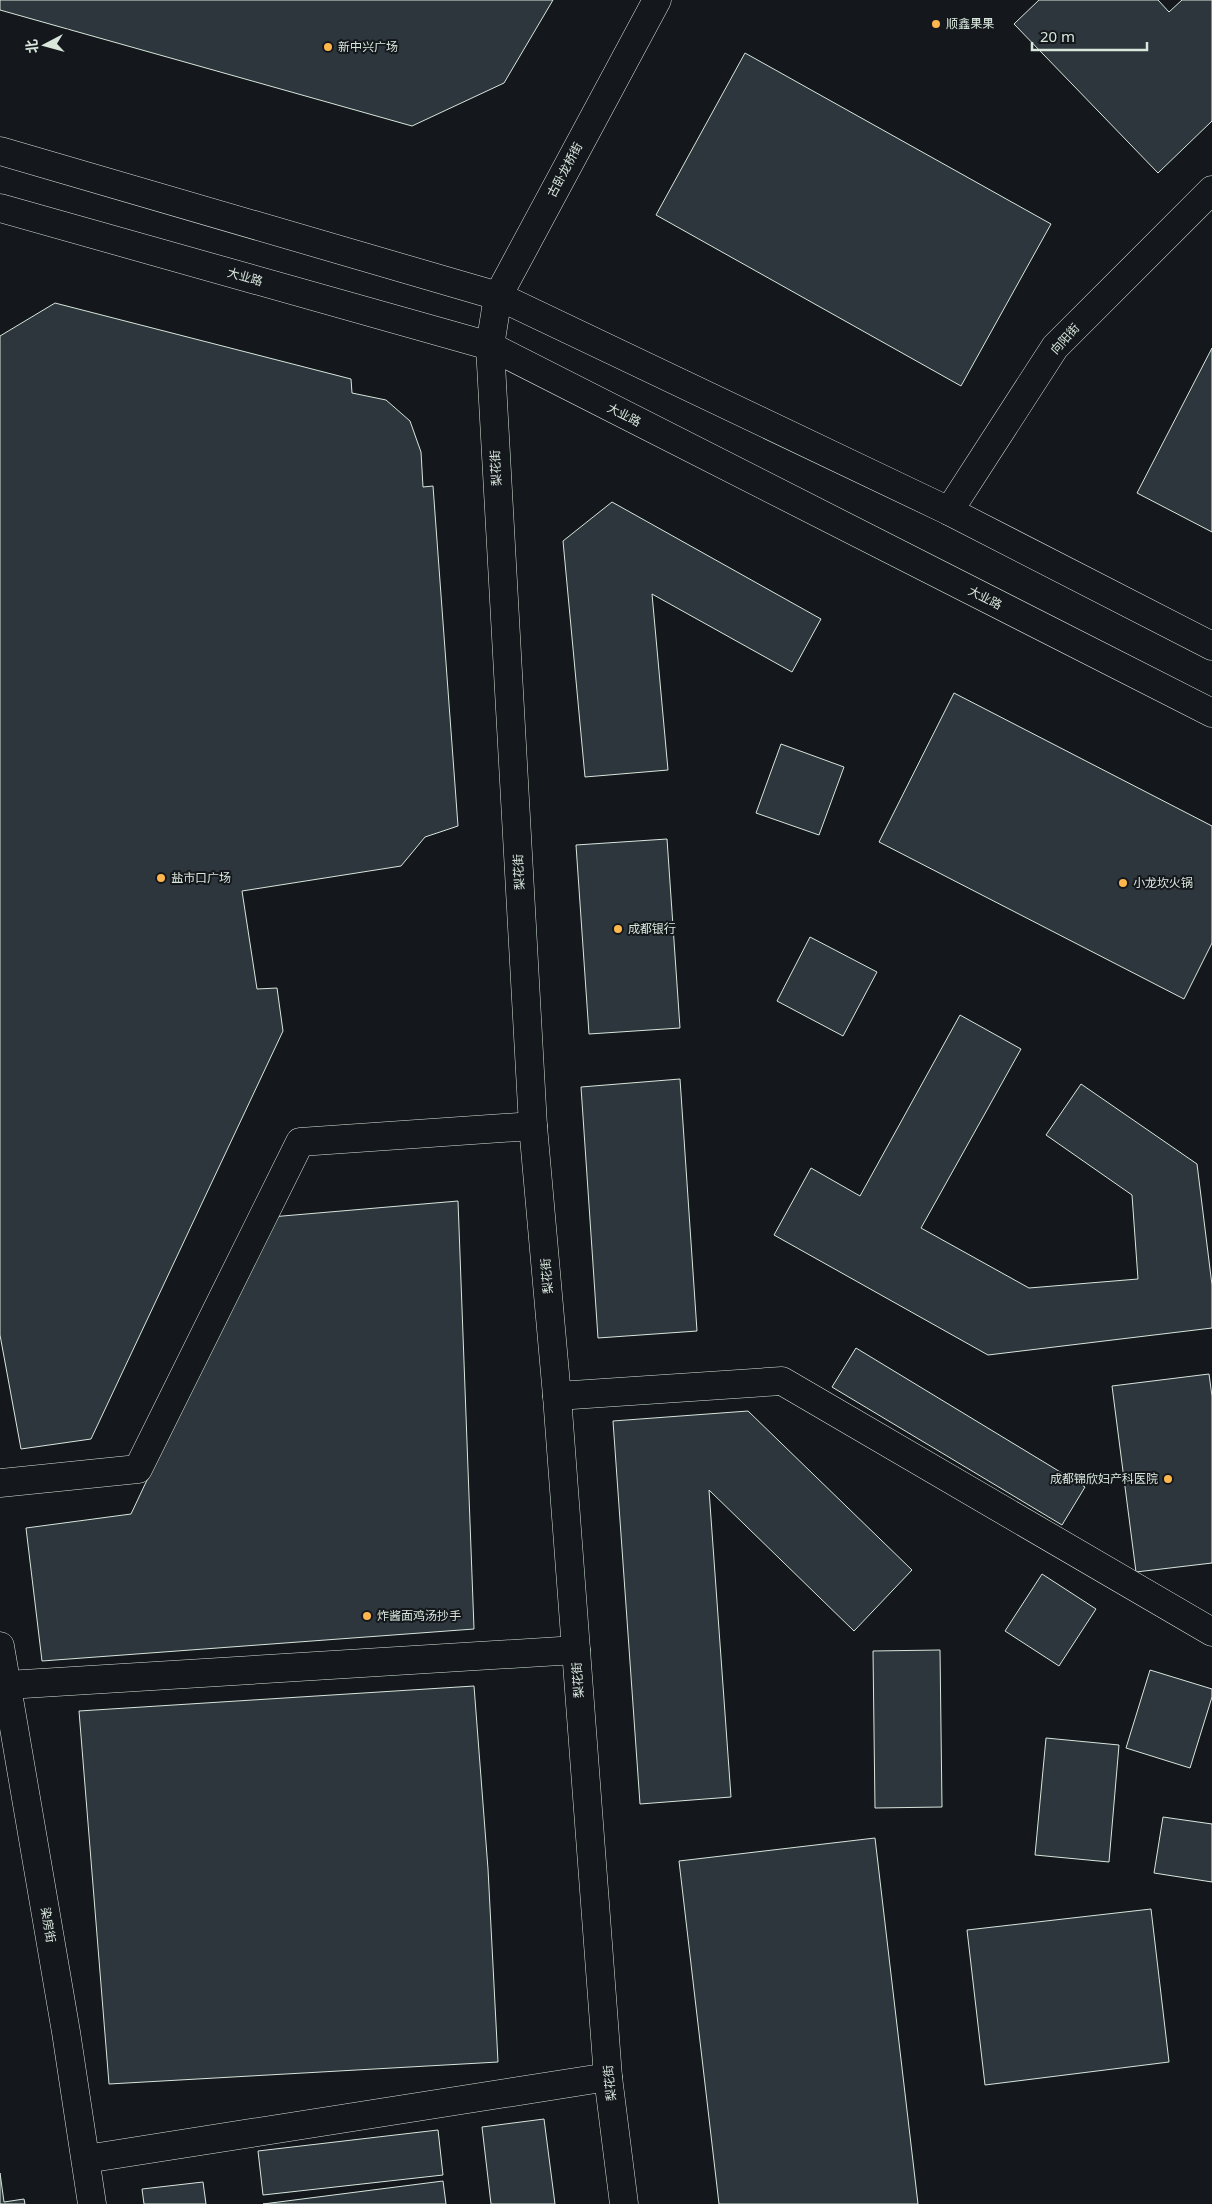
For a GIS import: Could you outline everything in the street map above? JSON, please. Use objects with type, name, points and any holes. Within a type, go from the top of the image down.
[{"type":"street","name":"古卧龙桥街","points":[[490,346],[498,296],[657,0]]},
{"type":"street","points":[[0,151],[498,296],[949,511],[1212,646]]},
{"type":"street","name":"向阳街","points":[[949,511],[1055,348],[1212,190]]},
{"type":"street","name":"大业路","points":[[0,208],[490,346],[1212,713]]},
{"type":"street","name":"梨花街","points":[[490,346],[533,1126],[557,1396],[608,2077],[624,2204]]},
{"type":"street","points":[[0,1483],[138,1469],[300,1142],[533,1126]]},
{"type":"street","points":[[557,1396],[782,1381],[1212,1632]]},
{"type":"street","name":"染房街","points":[[0,1646],[92,2204]]},
{"type":"street","points":[[6,1685],[576,1650]]},
{"type":"street","points":[[86,2159],[608,2077]]},
{"type":"building","name":"新中兴广场","points":[[0,0],[553,0],[504,83],[412,126],[0,10]]},
{"type":"building","points":[[1039,0],[1158,0],[1169,12],[1182,0],[1212,0],[1212,121],[1158,173],[1014,24]]},
{"type":"building","points":[[745,53],[1051,224],[961,386],[656,215]]},
{"type":"building","name":"盐市口广场","points":[[55,303],[351,379],[352,393],[386,400],[410,421],[421,452],[423,487],[433,486],[458,826],[425,837],[401,866],[242,891],[257,989],[277,988],[283,1031],[91,1439],[21,1449],[0,1335],[0,336]]},
{"type":"building","points":[[1212,348],[1212,532],[1137,493]]},
{"type":"building","points":[[612,502],[821,619],[792,672],[652,594],[668,770],[585,777],[563,541]]},
{"type":"building","points":[[954,693],[1212,826],[1212,943],[1184,999],[879,842]]},
{"type":"building","points":[[781,744],[844,767],[819,835],[756,813]]},
{"type":"building","points":[[667,839],[680,1028],[589,1034],[576,845]]},
{"type":"building","points":[[810,937],[877,972],[843,1036],[777,1001]]},
{"type":"building","points":[[960,1015],[1021,1049],[921,1228],[1029,1288],[1138,1279],[1132,1195],[1046,1135],[1081,1084],[1197,1164],[1212,1285],[1212,1328],[988,1355],[774,1235],[811,1168],[860,1196]]},
{"type":"building","points":[[680,1079],[697,1331],[598,1338],[581,1087]]},
{"type":"building","points":[[458,1201],[474,1629],[42,1661],[26,1528],[131,1514],[271,1217]]},
{"type":"building","points":[[856,1348],[1085,1487],[1062,1525],[832,1387]]},
{"type":"building","name":"成都锦欣妇产科医院","points":[[1209,1374],[1212,1396],[1212,1563],[1136,1572],[1112,1386]]},
{"type":"building","points":[[748,1411],[912,1570],[854,1631],[709,1490],[731,1797],[640,1804],[613,1421]]},
{"type":"building","points":[[1042,1574],[1096,1609],[1059,1666],[1005,1631]]},
{"type":"building","points":[[940,1650],[942,1807],[875,1808],[873,1651]]},
{"type":"building","points":[[1150,1670],[1212,1689],[1212,1697],[1190,1768],[1126,1748]]},
{"type":"building","points":[[474,1686],[488,1869],[498,2062],[109,2084],[79,1711]]},
{"type":"building","points":[[1046,1738],[1119,1745],[1109,1862],[1035,1855]]},
{"type":"building","points":[[1163,1817],[1212,1824],[1212,1882],[1154,1873]]},
{"type":"building","points":[[875,1838],[918,2204],[719,2204],[679,1861]]},
{"type":"building","points":[[1151,1909],[1169,2062],[985,2085],[967,1930]]},
{"type":"building","points":[[544,2119],[555,2204],[491,2204],[482,2127]]},
{"type":"building","points":[[438,2130],[443,2175],[263,2195],[258,2151]]},
{"type":"building","points":[[0,2173],[4,2202],[24,2199],[25,2204],[0,2204]]},
{"type":"building","points":[[443,2181],[446,2204],[263,2204]]},
{"type":"building","points":[[203,2182],[206,2204],[144,2204],[142,2189]]},
{"type":"place","name":"顺鑫果果","points":[[936,24]]},
{"type":"place","name":"新中兴广场","points":[[328,47]]},
{"type":"place","name":"盐市口广场","points":[[161,878]]},
{"type":"place","name":"小龙坎火锅","points":[[1123,883]]},
{"type":"place","name":"成都银行","points":[[618,929]]},
{"type":"place","name":"成都锦欣妇产科医院","points":[[1168,1479]]},
{"type":"place","name":"炸酱面鸡汤抄手","points":[[367,1616]]}]
